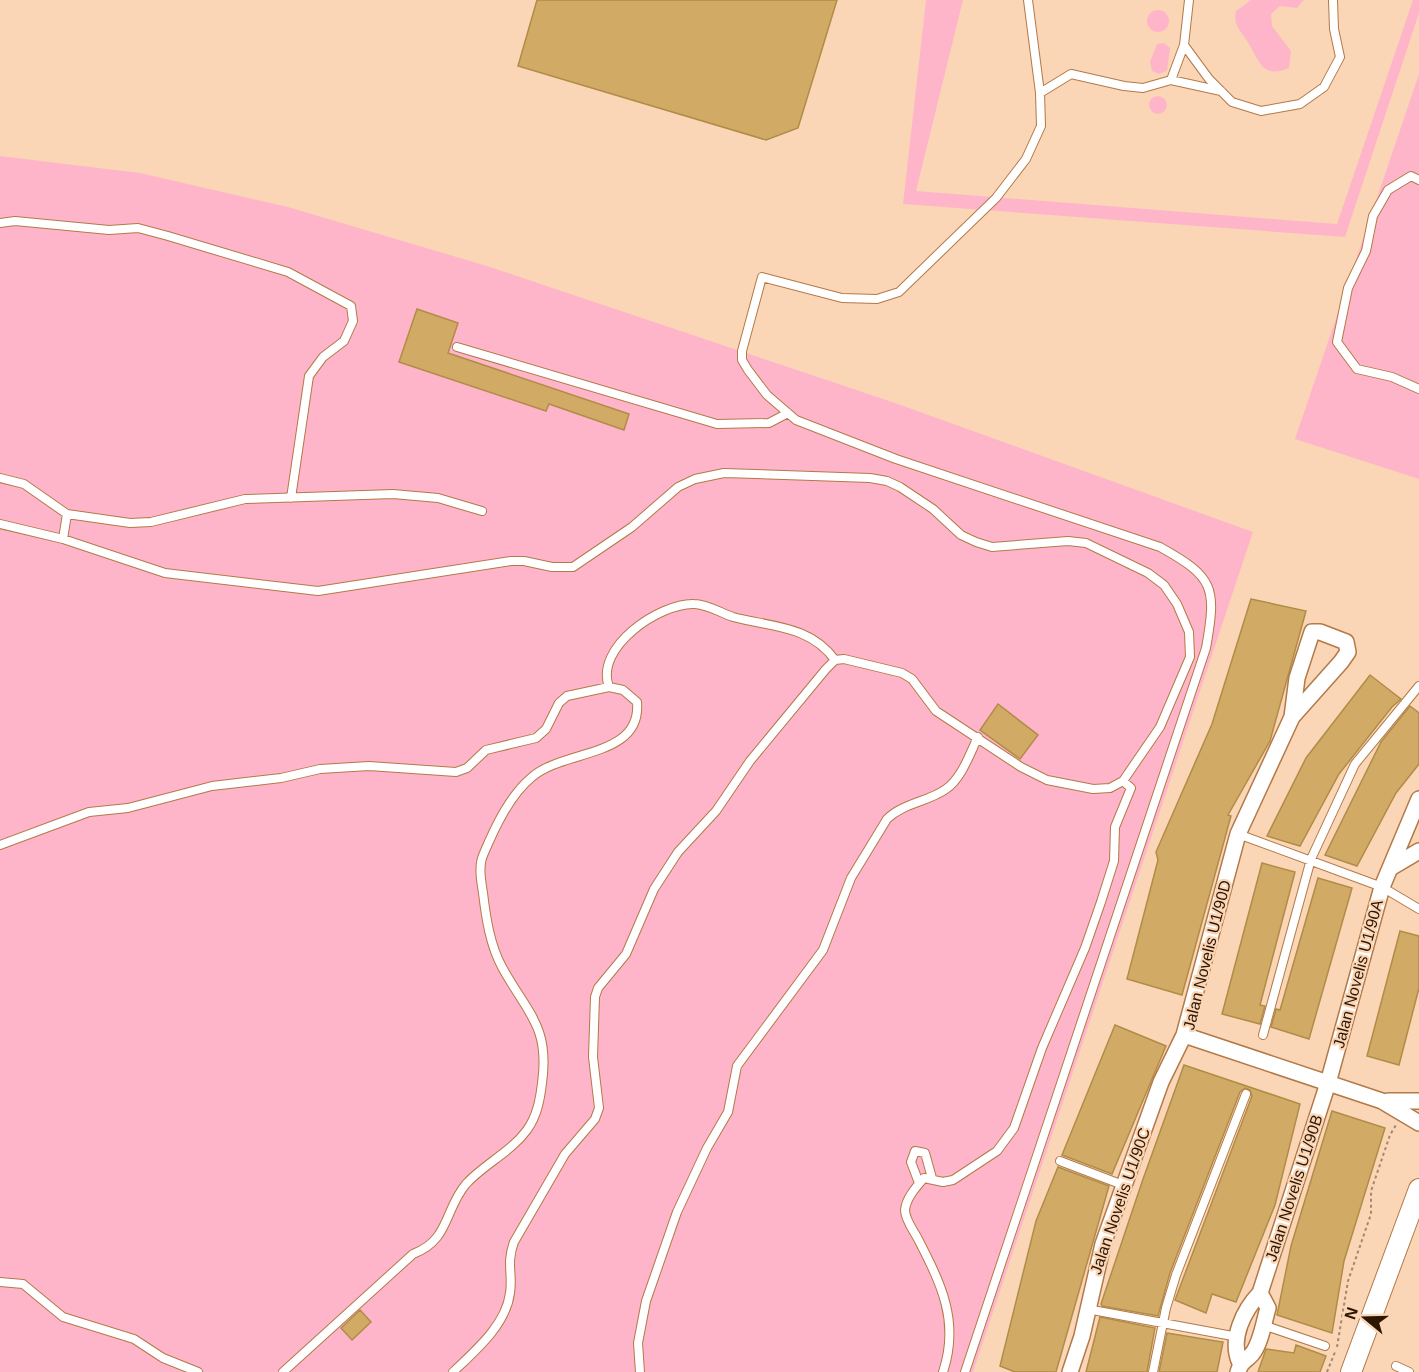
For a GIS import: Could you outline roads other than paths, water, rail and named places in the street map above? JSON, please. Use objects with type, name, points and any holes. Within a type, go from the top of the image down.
[{"type":"street","name":"Jalan Novelis U1/90D","points":[[1292,717],[1297,678],[1312,632],[1320,632],[1346,642],[1348,652],[1341,662],[1292,717],[1238,834],[1184,1035],[1382,1101],[1404,1112],[1419,1124]]},
{"type":"street","name":"Jalan Novelis U1/90A","points":[[1328,1083],[1382,887],[1419,799]]},
{"type":"street","points":[[1392,867],[1419,851]]},
{"type":"street","name":"Jalan Novelis U1/90C","points":[[1070,1372],[1082,1336],[1102,1244],[1161,1082],[1184,1035]]},
{"type":"street","name":"Jalan Novelis U1/90B","points":[[1239,1367],[1235,1352],[1247,1307],[1260,1293],[1328,1083]]},
{"type":"street","name":"Jalan Novelis U1/90D","points":[[1382,1101],[1419,1101]]},
{"type":"street","points":[[1351,1372],[1419,1189]]},
{"type":"street","name":"Jalan Novelis U1/90B","points":[[1239,1367],[1253,1353],[1268,1308],[1260,1293]]},
{"type":"lane","points":[[964,1372],[1203,658],[1212,612],[1211,596],[1205,579],[1197,569],[1160,547],[896,459],[796,420],[767,395],[742,360],[742,351],[762,277],[842,298],[877,298],[899,292],[996,198],[1026,159],[1041,126],[1040,93],[1028,0]]},
{"type":"lane","points":[[1171,80],[1184,45],[1189,0]]},
{"type":"lane","points":[[1184,45],[1232,102],[1261,111],[1300,104],[1324,87],[1340,57],[1334,29],[1333,0]]},
{"type":"lane","points":[[1040,93],[1071,74],[1143,88],[1171,80],[1221,91]]},
{"type":"lane","points":[[1419,180],[1411,176],[1388,190],[1373,216],[1366,251],[1348,288],[1337,342],[1357,369],[1392,377],[1419,389]]},
{"type":"lane","points":[[0,223],[15,221],[109,230],[138,228],[288,272],[351,306],[353,321],[344,341],[323,357],[309,376],[291,498]]},
{"type":"lane","points":[[457,347],[717,424],[769,423],[788,413]]},
{"type":"lane","points":[[0,524],[63,539],[165,573],[318,591],[511,561],[524,561],[552,567],[573,567],[632,527],[678,487],[695,479],[724,473],[887,481],[933,508],[961,535],[976,542],[992,547],[1068,541],[1086,543],[1148,573],[1164,585],[1178,604],[1189,632],[1190,657],[1160,726],[1123,782],[1110,788],[1093,789],[1047,780],[1021,767],[936,711],[912,679],[902,672],[862,662],[835,660],[822,646],[798,630],[738,618],[694,604],[665,611],[628,632],[611,660],[609,687]]},
{"type":"lane","points":[[0,478],[24,484],[67,514],[120,522],[152,522],[245,500],[393,494],[438,498],[482,511]]},
{"type":"lane","points":[[63,539],[67,514]]},
{"type":"lane","points":[[453,1372],[484,1342],[498,1320],[510,1292],[509,1256],[514,1242],[565,1154],[595,1119],[599,1108],[593,1057],[594,998],[598,988],[626,954],[654,889],[678,852],[716,811],[750,761],[835,660]]},
{"type":"lane","points":[[1263,1035],[1311,859],[1355,764],[1419,686]]},
{"type":"lane","points":[[0,845],[89,812],[128,808],[212,786],[281,777],[320,768],[369,766],[456,772],[466,768],[486,750],[536,738],[546,729],[559,703],[567,696],[609,687],[623,690],[636,702],[636,723],[632,730],[600,749],[560,762],[532,776],[515,796],[482,857],[480,870],[486,919],[493,945],[502,966],[540,1030],[546,1053],[540,1103],[536,1114],[520,1139],[467,1183],[457,1197],[435,1242],[413,1254],[283,1372]]},
{"type":"lane","points":[[640,1372],[638,1343],[646,1301],[677,1212],[707,1148],[728,1112],[737,1066],[823,950],[851,878],[887,819],[895,812],[947,789],[964,766],[978,737]]},
{"type":"lane","points":[[943,1372],[951,1322],[945,1298],[905,1210],[924,1178],[943,1182],[953,1180],[997,1150],[1014,1128],[1042,1048],[1085,948],[1114,861],[1115,827],[1131,788],[1123,782]]},
{"type":"lane","points":[[1238,834],[1382,887],[1419,909]]},
{"type":"lane","points":[[1153,1372],[1176,1275],[1246,1094]]},
{"type":"lane","points":[[920,1183],[911,1162],[915,1151],[925,1153],[932,1178]]},
{"type":"lane","points":[[1060,1161],[1123,1185]]},
{"type":"lane","points":[[0,1282],[23,1284],[63,1317],[134,1339],[163,1358],[198,1372]]},
{"type":"lane","points":[[1087,1309],[1238,1337]]},
{"type":"lane","points":[[1263,1325],[1325,1346]]},
{"type":"lane","points":[[1396,1366],[1409,1372]]}]
